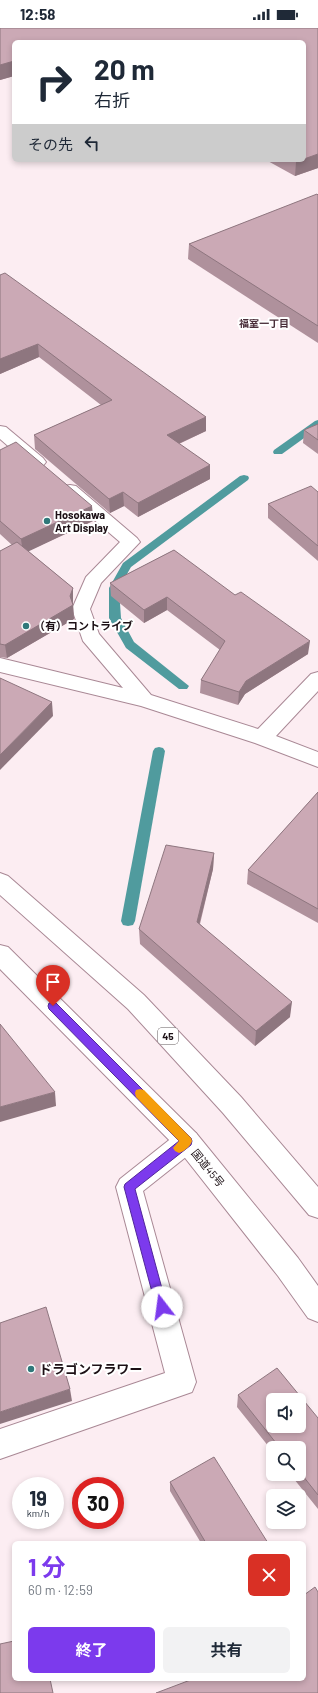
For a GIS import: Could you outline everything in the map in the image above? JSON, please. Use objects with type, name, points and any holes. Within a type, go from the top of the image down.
[{"type":"main road","points":[[0,431],[131,542],[93,582],[81,609],[90,636],[144,700]]},
{"type":"main road","points":[[0,665],[144,700],[262,738],[318,760]]},
{"type":"main road","points":[[262,738],[318,680]]},
{"type":"main road","name":"45","points":[[0,882],[136,1002],[232,1105],[318,1206]]},
{"type":"main road","name":"国道45号","points":[[0,954],[187,1141],[288,1267],[318,1309]]},
{"type":"main road","points":[[0,1444],[182,1382],[129,1187],[187,1141]]},
{"type":"building","points":[[0,28],[318,28],[318,154],[306,158],[306,40],[12,40],[12,62],[0,65]]},
{"type":"building","points":[[317,194],[318,326],[189,244]]},
{"type":"building","points":[[5,273],[206,417],[167,435],[210,465],[138,503],[123,492],[109,499],[34,435],[112,400],[38,344],[0,359],[0,275]]},
{"type":"building","points":[[318,424],[318,440],[304,430]]},
{"type":"building","points":[[16,442],[92,506],[21,539],[0,521],[0,450]]},
{"type":"building","points":[[311,486],[318,492],[318,546],[268,504]]},
{"type":"building","points":[[17,542],[73,588],[70,596],[73,605],[5,645],[0,644],[0,551]]},
{"type":"building","points":[[174,550],[235,595],[241,592],[310,641],[246,681],[239,692],[201,680],[225,641],[167,597],[144,610],[110,583]]},
{"type":"building","points":[[0,678],[52,702],[0,755]]},
{"type":"building","points":[[318,792],[318,909],[248,870]]},
{"type":"building","points":[[166,845],[214,853],[197,922],[292,1002],[256,1031],[139,929]]},
{"type":"building","points":[[0,1024],[55,1092],[0,1107]]},
{"type":"building","name":"ドラゴンフラワー","points":[[46,1307],[70,1389],[0,1412],[0,1323]]},
{"type":"building","points":[[277,1368],[298,1393],[266,1393],[266,1430],[238,1395]]},
{"type":"building","points":[[306,1403],[318,1418],[318,1495],[306,1480],[306,1441],[274,1441],[268,1433],[306,1433]]},
{"type":"building","points":[[214,1457],[267,1541],[205,1541],[170,1482]]},
{"type":"building","points":[[315,1587],[318,1592],[318,1693],[156,1693],[188,1681],[306,1681],[306,1594]]},
{"type":"building","points":[[12,1641],[12,1681],[50,1681],[53,1693],[0,1693],[0,1644]]},
{"type":"waterway","points":[[278,452],[318,423]]},
{"type":"waterway","points":[[183,686],[130,645],[115,618],[114,588],[127,565],[244,478]]},
{"type":"waterway","points":[[128,921],[159,751]]},
{"type":"slow traffic","points":[[140,1093],[187,1141],[179,1148]]},
{"type":"place","name":"Hosokawa Art Display","points":[[47,521]]},
{"type":"place","name":"（有）コントライブ","points":[[26,626]]},
{"type":"place","name":"ドラゴンフラワー","points":[[31,1369]]},
{"type":"district","name":"福室一丁目","points":[[264,323]]},
{"type":"route","points":[[53,1006],[187,1141],[129,1187],[162,1307]]}]
